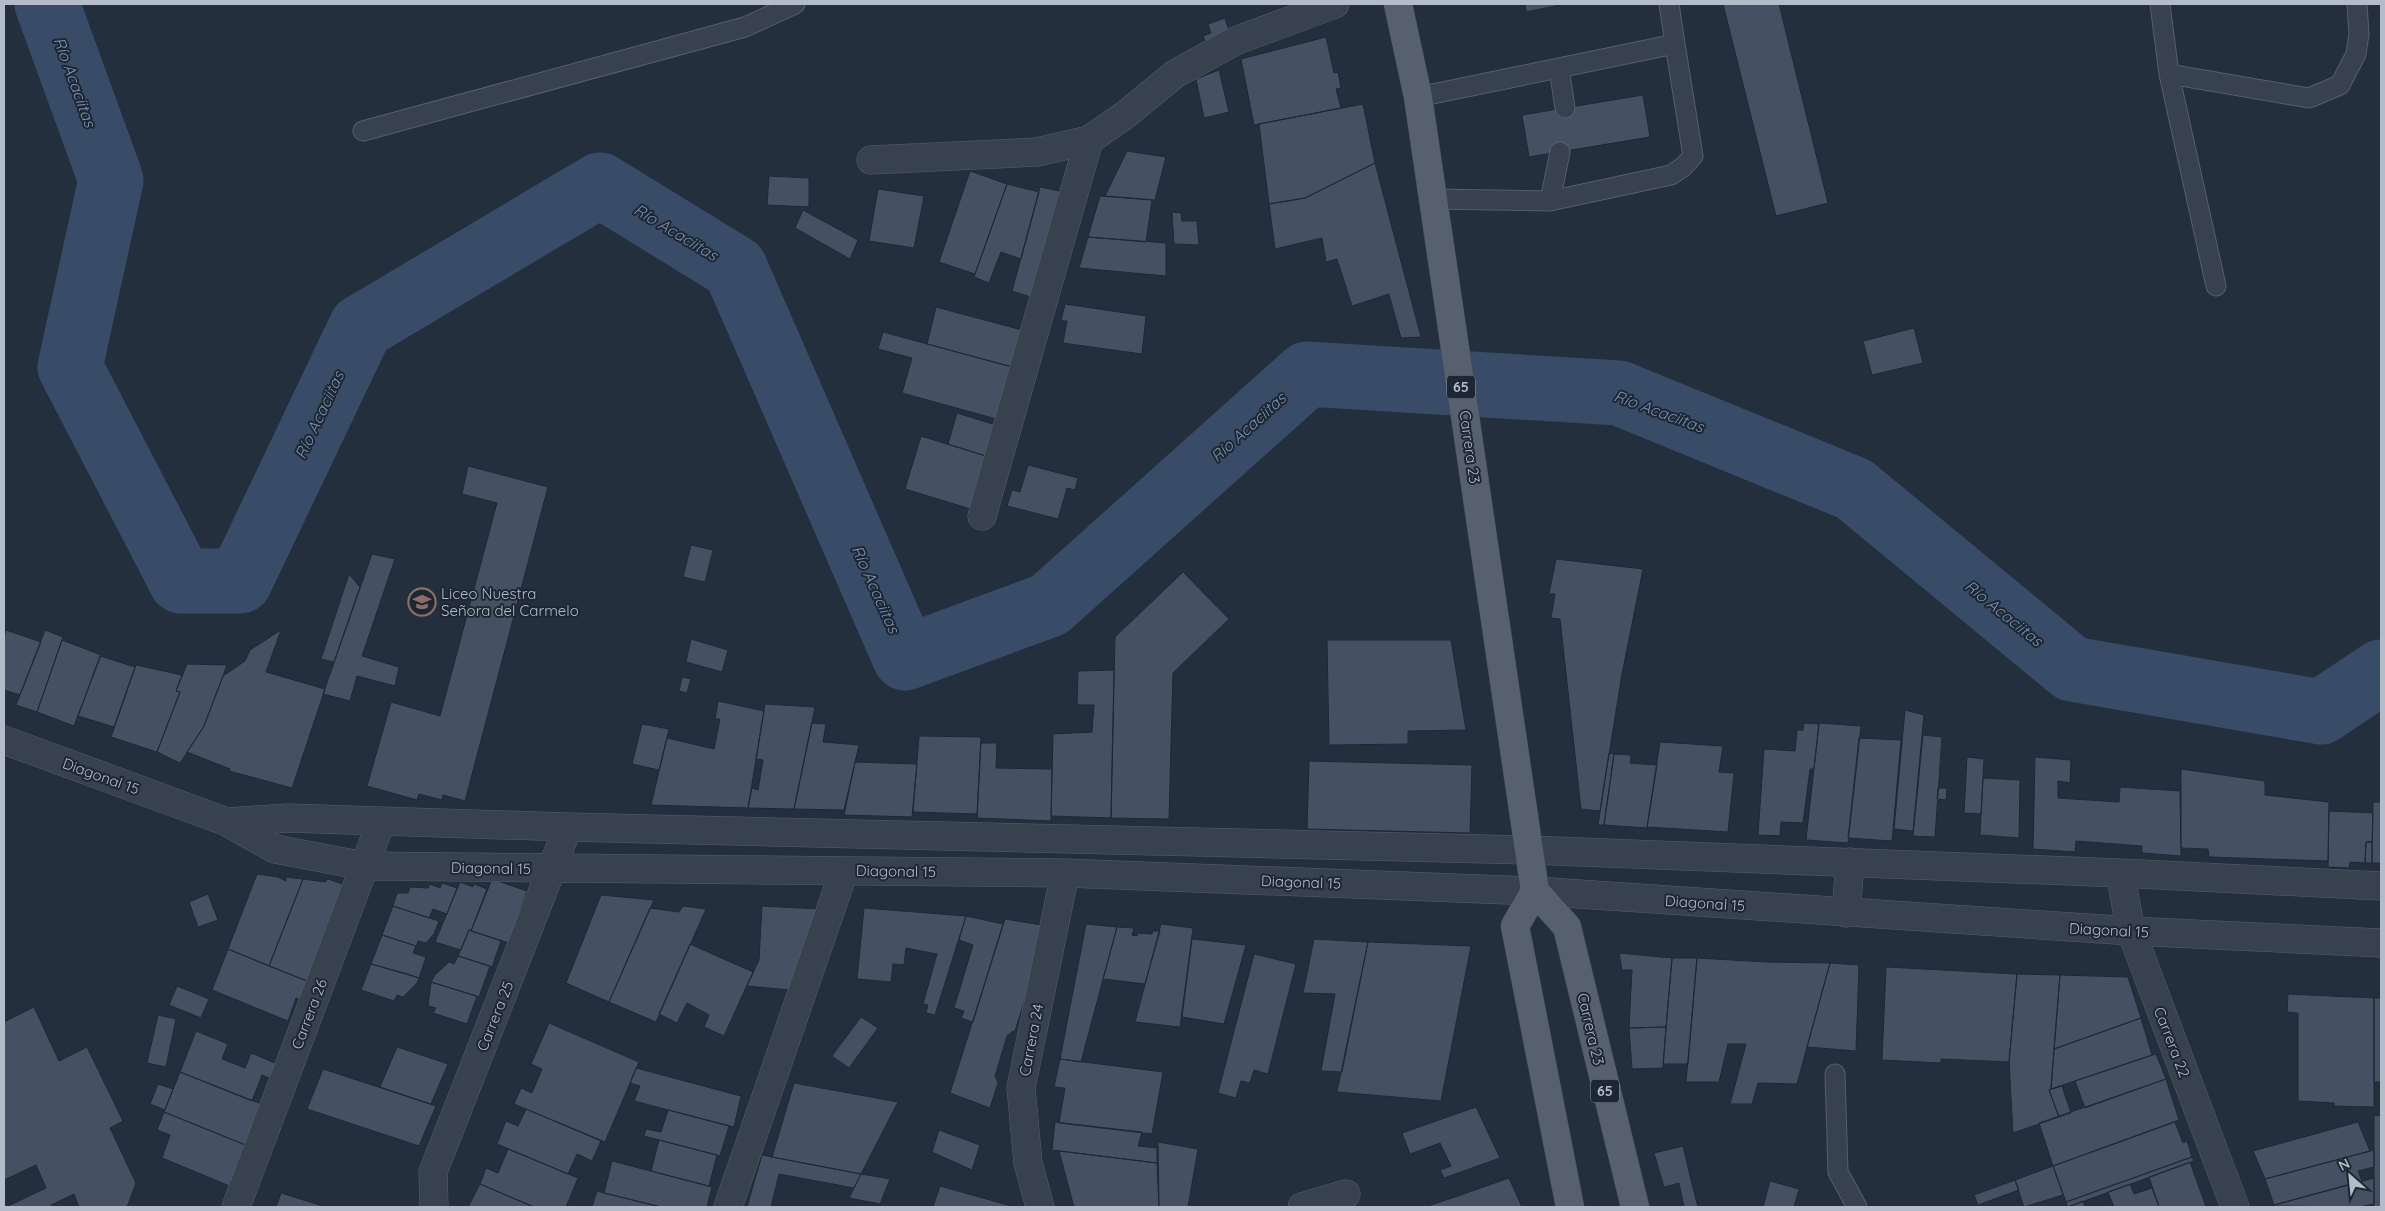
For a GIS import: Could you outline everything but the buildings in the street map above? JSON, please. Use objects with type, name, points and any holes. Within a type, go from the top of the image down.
[{"type":"main road","name":"Carrera 23","points":[[1398,4],[1418,97],[1535,891],[1567,927],[1635,1207]]},
{"type":"main road","points":[[1535,891],[1515,926],[1570,1207]]},
{"type":"street","points":[[871,160],[1037,152],[1089,140],[1125,115],[1175,74],[1235,41],[1335,4]]},
{"type":"street","points":[[982,516],[1089,140]]},
{"type":"street","name":"Diagonal 15","points":[[4,740],[227,822],[275,849],[364,866],[1065,873],[1535,891],[2131,931],[2381,943]]},
{"type":"street","name":"Diagonal 15","points":[[227,822],[288,818],[568,827],[1529,850],[2120,873],[2381,886]]},
{"type":"street","name":"Carrera 26","points":[[236,1207],[382,822]]},
{"type":"street","name":"Carrera 25","points":[[434,1207],[433,1172],[554,868],[568,827]]},
{"type":"street","points":[[1846,913],[1850,862]]},
{"type":"street","points":[[728,1207],[844,871]]},
{"type":"street","name":"Carrera 24","points":[[1040,1207],[1028,1162],[1021,1088],[1065,873]]},
{"type":"street","name":"Carrera 22","points":[[2120,873],[2131,931],[2235,1207]]},
{"type":"street","points":[[1302,1207],[1346,1194]]},
{"type":"lane","points":[[363,131],[745,27],[794,4]]},
{"type":"lane","points":[[1434,208],[1550,202],[1671,175],[1683,167],[1693,156],[1669,4]]},
{"type":"lane","points":[[2160,4],[2169,74],[2216,286]]},
{"type":"lane","points":[[2169,74],[2309,98],[2340,85],[2356,54],[2359,34],[2357,4]]},
{"type":"lane","points":[[1418,97],[1675,44]]},
{"type":"lane","points":[[1559,68],[1565,108]]},
{"type":"lane","points":[[1550,202],[1560,152]]},
{"type":"lane","points":[[1835,1074],[1838,1172],[1857,1207]]},
{"type":"waterway","name":"Río Acaciitas","points":[[47,4],[111,180],[70,367],[181,581],[240,581],[361,327],[600,185],[735,268],[905,658],[1049,605],[1307,374],[1619,393],[1854,489],[2072,669],[2321,712],[2381,672]]},
{"type":"place","name":"Liceo Nuestra Señora del Carmelo","points":[[422,602]]}]
